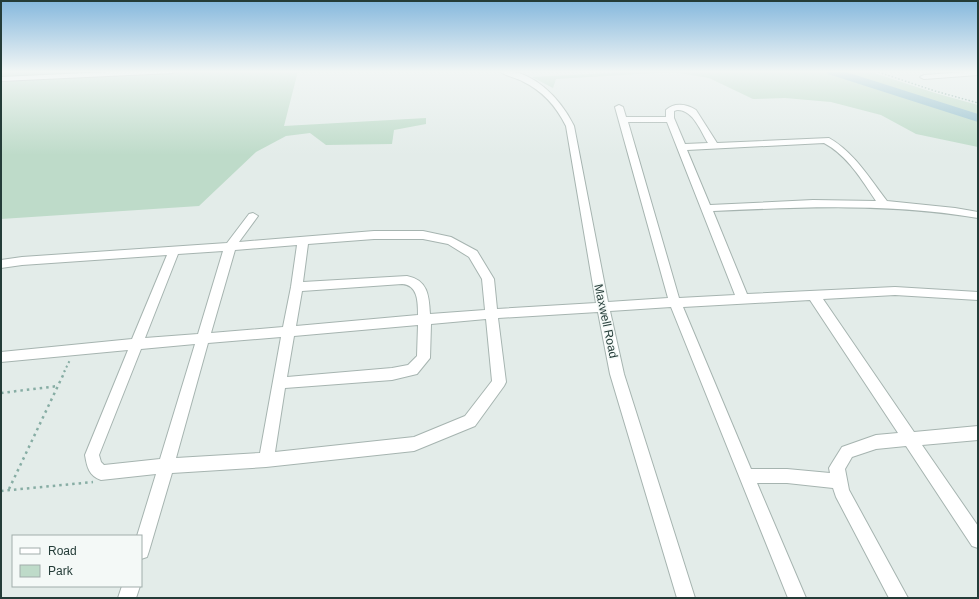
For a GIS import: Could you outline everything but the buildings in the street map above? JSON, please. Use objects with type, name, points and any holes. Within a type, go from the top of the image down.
[{"type":"street","name":"Maxwell Road","points":[[554,99],[566,116],[570,126],[603,307],[617,374],[686,598]]},
{"type":"street","points":[[619,107],[675,302],[797,598]]},
{"type":"street","points":[[714,146],[693,112],[688,108],[680,107],[670,110],[670,119],[743,299]]},
{"type":"street","points":[[623,120],[670,119]]},
{"type":"street","points":[[682,147],[826,140],[832,142],[843,152],[884,204]]},
{"type":"street","points":[[706,208],[813,204],[884,204],[955,211],[978,215]]},
{"type":"street","points":[[142,548],[230,247],[253,216]]},
{"type":"street","points":[[1,264],[22,261],[230,247],[374,235],[423,235],[451,241],[473,254],[488,278],[499,382],[470,422],[414,444],[266,460],[166,466],[101,473],[94,466],[92,455],[174,251]]},
{"type":"street","points":[[266,460],[297,287],[303,240]]},
{"type":"street","points":[[279,383],[392,374],[412,370],[423,358],[424,320],[422,295],[418,286],[410,280],[297,287]]},
{"type":"street","points":[[1,357],[493,314],[675,302],[895,291],[978,296]]},
{"type":"street","points":[[814,296],[978,540]]},
{"type":"street","points":[[899,598],[842,492],[837,468],[847,452],[876,442],[978,432]]},
{"type":"street","points":[[747,476],[787,476],[840,481]]},
{"type":"street","points":[[127,598],[131,587]]},
{"type":"path","points":[[963,99],[978,103]]},
{"type":"path","points":[[9,489],[71,359]]},
{"type":"path","points":[[1,393],[58,386]]},
{"type":"path","points":[[1,491],[9,489],[94,482]]},
{"type":"green space","points":[[1,99],[291,99],[284,126],[426,118],[426,124],[394,130],[392,144],[326,145],[310,133],[286,136],[256,152],[199,206],[1,219]]},
{"type":"green space","points":[[796,99],[956,99],[978,105],[978,147],[916,134],[881,115],[831,102]]},
{"type":"waterway","points":[[919,99],[978,118]]}]
